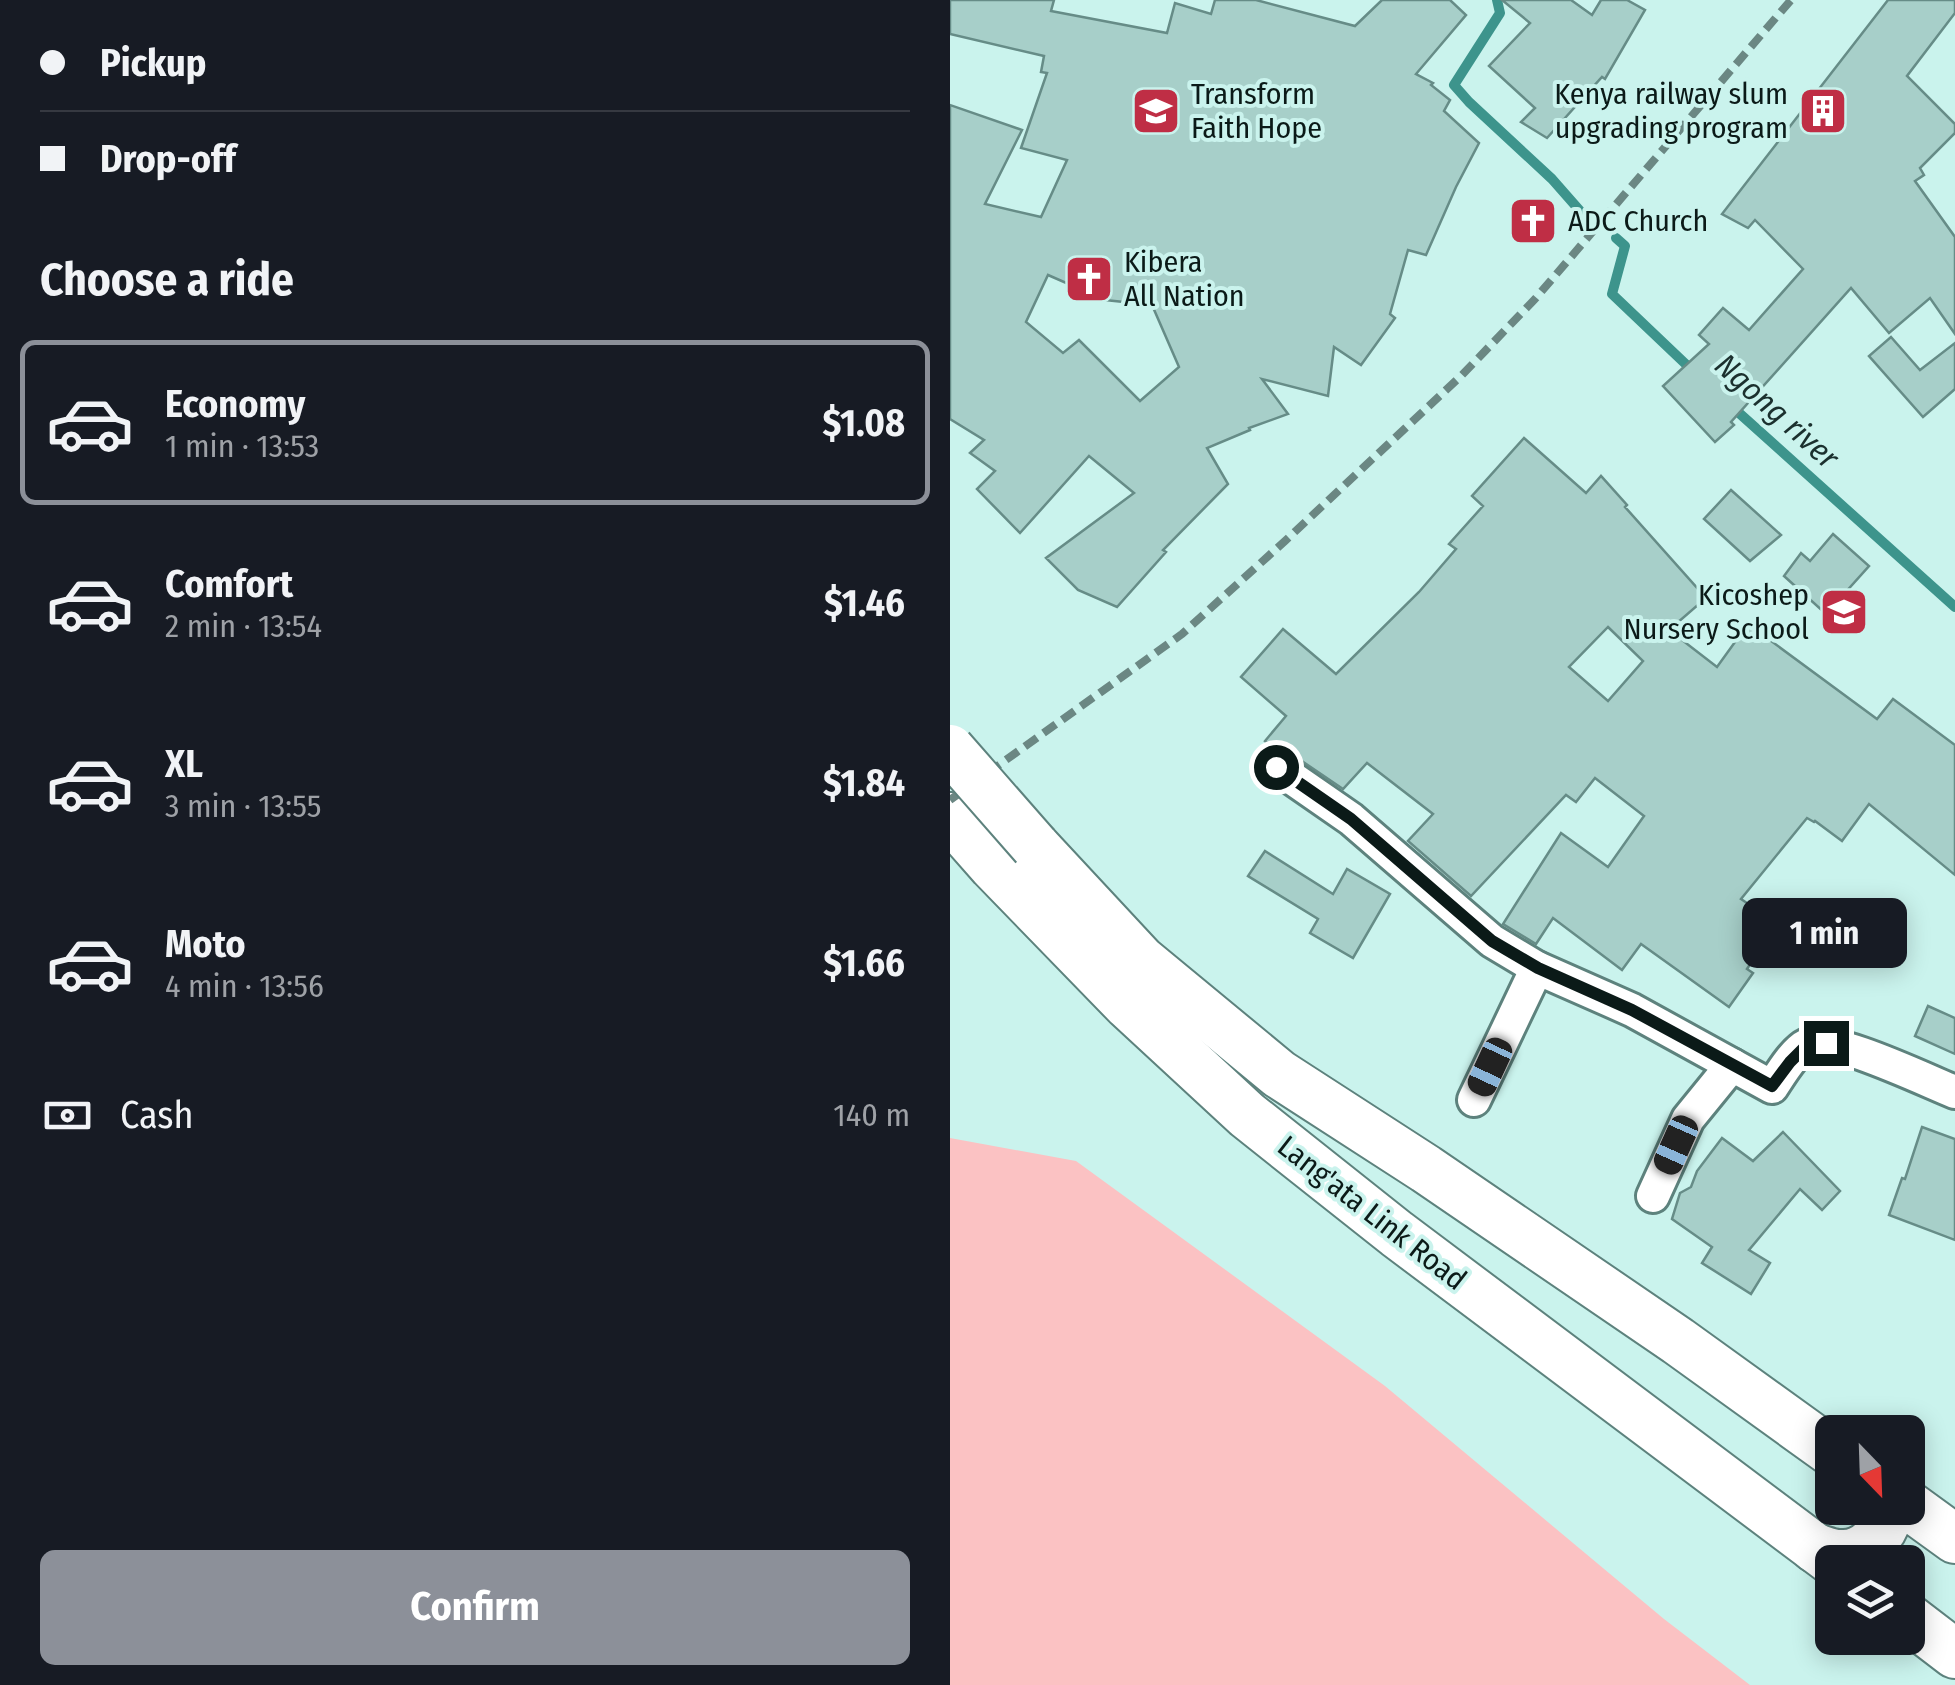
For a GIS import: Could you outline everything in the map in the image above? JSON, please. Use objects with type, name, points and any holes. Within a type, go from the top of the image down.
[{"type":"main road","name":"Lang'ata Link Road","points":[[950,749],[1142,960],[1278,1074],[1426,1169],[1815,1440]]},
{"type":"main road","name":"Lang'ata Link Road","points":[[951,818],[992,866],[1128,1005],[1246,1115],[1396,1234],[1815,1548]]},
{"type":"main road","points":[[1925,1517],[1955,1539]]},
{"type":"main road","points":[[1869,1545],[1886,1525]]},
{"type":"main road","points":[[1925,1631],[1955,1654]]},
{"type":"street","points":[[1276,767],[1351,819],[1492,941],[1538,968],[1632,1010],[1772,1086],[1807,1045],[1826,1043],[1955,1092]]},
{"type":"street","points":[[1474,1100],[1538,968]]},
{"type":"street","points":[[1653,1196],[1688,1119],[1732,1065]]},
{"type":"shaded area","points":[[950,1138],[1076,1161],[1385,1386],[1664,1619],[1750,1685],[950,1685]]},
{"type":"building","points":[[950,0],[1054,0],[1051,11],[1167,33],[1175,3],[1211,14],[1215,0],[1256,0],[1355,26],[1382,0],[1450,0],[1466,15],[1416,74],[1433,83],[1450,100],[1444,111],[1479,143],[1426,255],[1408,250],[1390,314],[1395,318],[1361,365],[1334,347],[1328,396],[1262,379],[1288,414],[1207,448],[1228,484],[1163,550],[1166,552],[1117,607],[1078,590],[1046,558],[1134,493],[1089,456],[1020,533],[977,489],[995,471],[970,453],[984,440],[950,419],[950,105],[1022,130],[985,204],[1041,217],[1067,160],[1021,148],[1047,73],[1041,72],[1044,56],[950,34]],"holes":[[[1048,275],[1105,300],[1152,305],[1179,367],[1140,401],[1079,340],[1063,353],[1026,322]]]},
{"type":"building","points":[[1502,0],[1571,0],[1592,15],[1601,0],[1627,0],[1645,10],[1605,79],[1602,77],[1547,138],[1521,122],[1535,108],[1489,66],[1530,23]]},
{"type":"building","points":[[1888,0],[1955,0],[1955,13],[1907,76],[1955,124],[1955,133],[1920,168],[1924,175],[1915,181],[1955,237],[1955,334],[1930,298],[1889,333],[1851,288],[1715,442],[1663,386],[1709,344],[1699,335],[1723,308],[1749,330],[1803,269],[1755,220],[1748,228],[1722,214]]},
{"type":"building","points":[[1891,337],[1920,370],[1955,343],[1955,389],[1923,417],[1869,356]]},
{"type":"building","points":[[1524,438],[1586,493],[1601,476],[1706,598],[1669,630],[1717,667],[1748,624],[1877,719],[1893,699],[1955,745],[1955,875],[1869,804],[1842,841],[1807,818],[1741,899],[1763,914],[1750,933],[1764,943],[1747,969],[1753,973],[1729,1007],[1641,944],[1622,970],[1553,918],[1536,944],[1503,924],[1561,833],[1608,867],[1644,816],[1595,778],[1576,802],[1566,795],[1471,896],[1408,841],[1433,814],[1367,763],[1343,789],[1287,751],[1273,748],[1265,741],[1286,716],[1241,677],[1283,629],[1336,674],[1419,592],[1456,549],[1449,544],[1483,506],[1472,496]],"holes":[[[1608,627],[1643,661],[1608,701],[1569,667]]]},
{"type":"building","points":[[1731,490],[1781,535],[1750,561],[1704,519]]},
{"type":"building","points":[[1833,534],[1869,566],[1826,614],[1784,576],[1801,553],[1810,561]]},
{"type":"building","points":[[1265,851],[1333,894],[1347,869],[1390,894],[1353,958],[1310,933],[1318,919],[1248,876]]},
{"type":"building","points":[[1928,1006],[1955,1018],[1955,1054],[1915,1036]]},
{"type":"building","points":[[1922,1127],[1955,1139],[1955,1240],[1889,1215]]},
{"type":"building","points":[[1783,1132],[1840,1191],[1822,1210],[1800,1189],[1749,1250],[1770,1263],[1751,1294],[1702,1263],[1712,1247],[1672,1219],[1680,1193],[1691,1187],[1697,1171],[1722,1138],[1753,1161]]},
{"type":"waterway","name":"Ngong river","points":[[1497,0],[1500,13],[1454,85],[1581,212]]},
{"type":"waterway","name":"Ngong river","points":[[1616,238],[1625,246],[1612,294],[1694,372]]},
{"type":"waterway","name":"Ngong river","points":[[1729,404],[1955,607]]},
{"type":"railway","points":[[950,800],[1182,634],[1462,375],[1535,299],[1791,0]]},
{"type":"place","name":"Transform Faith Hope","points":[[1156,111]]},
{"type":"place","name":"Kenya railway slum upgrading program","points":[[1823,111]]},
{"type":"place","name":"ADC Church","points":[[1533,221]]},
{"type":"place","name":"Kibera All Nation","points":[[1089,279]]},
{"type":"place","name":"Kicoshep Nursery School","points":[[1844,612]]},
{"type":"route","points":[[1276,767],[1351,819],[1492,941],[1538,968],[1632,1010],[1772,1086],[1807,1045],[1826,1043]]}]
